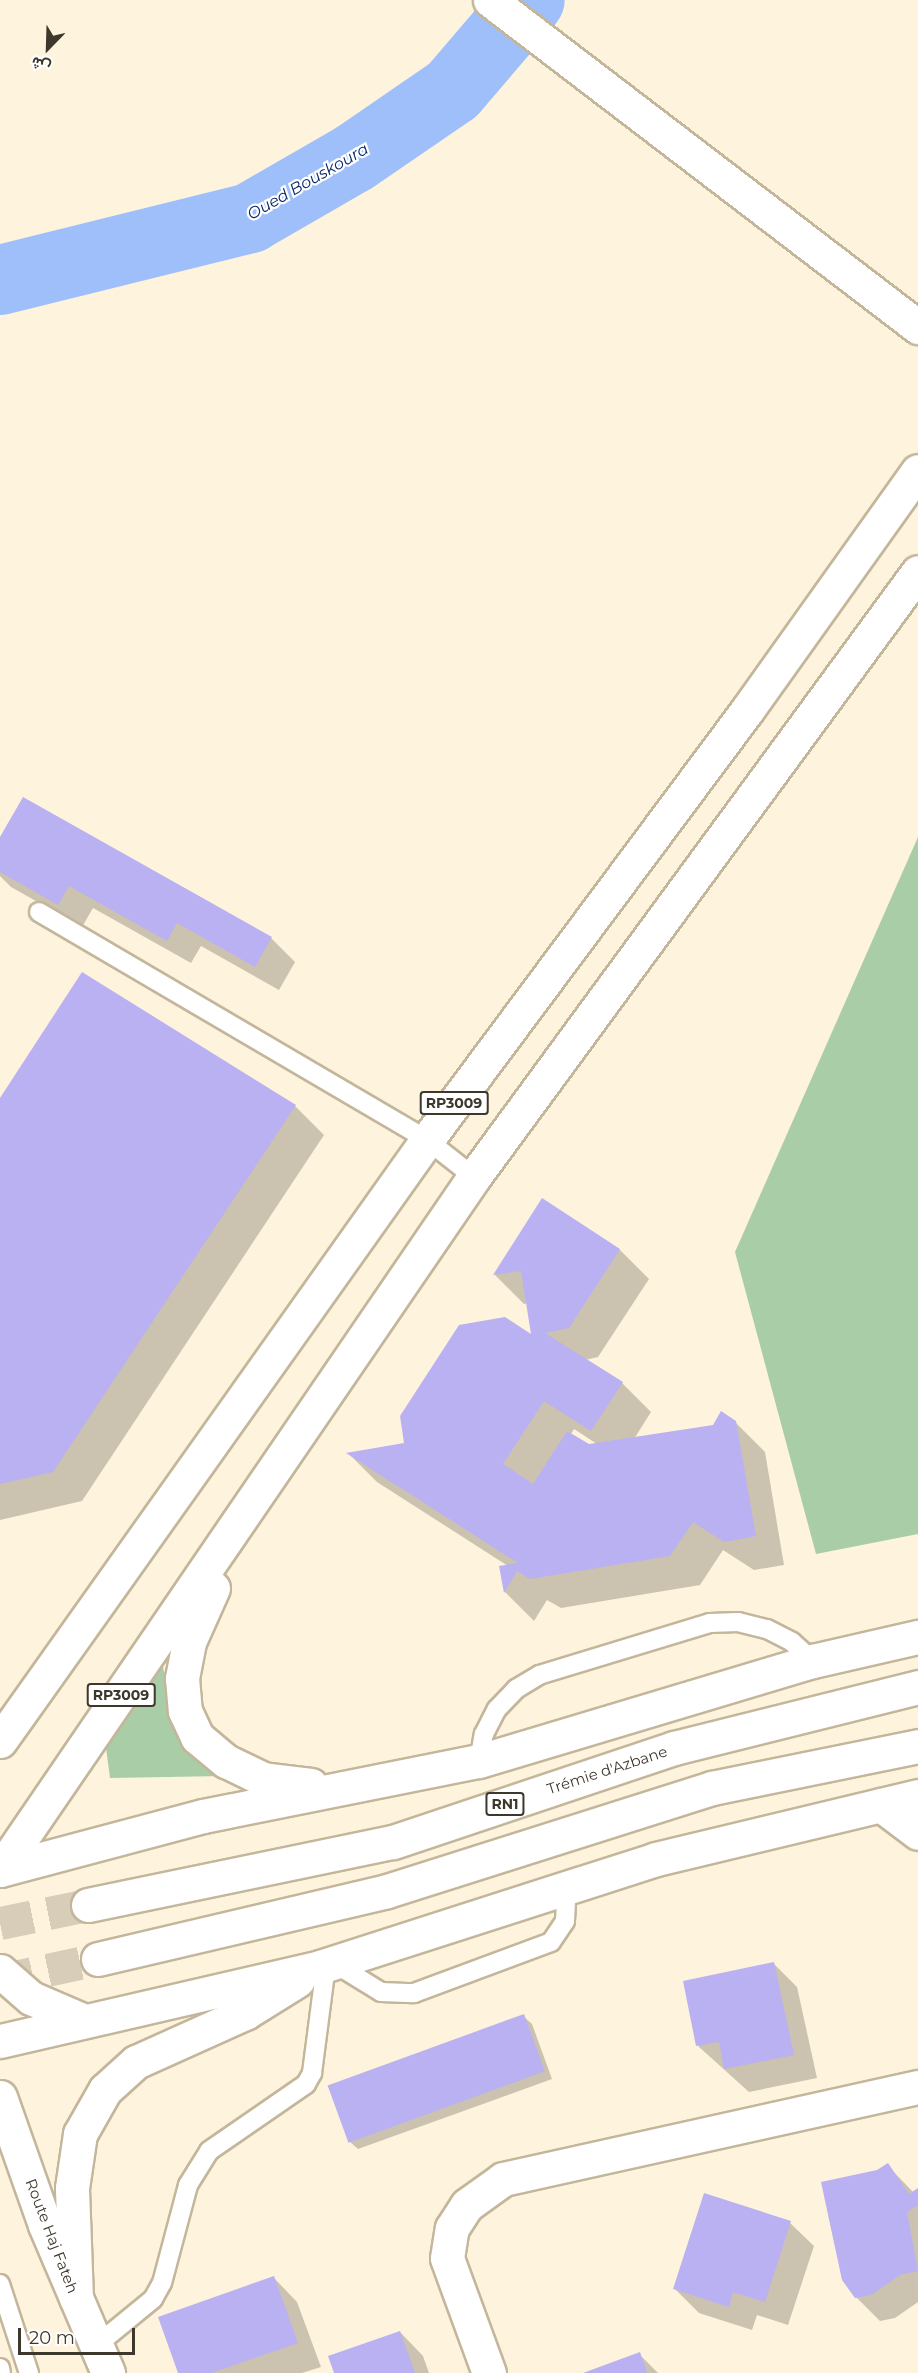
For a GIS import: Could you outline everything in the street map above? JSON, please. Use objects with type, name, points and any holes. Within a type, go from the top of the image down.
[{"type":"main road","points":[[490,0],[918,327]]},
{"type":"main road","name":"RP3009","points":[[0,1741],[427,1140],[748,709],[918,471]]},
{"type":"main road","name":"RP3009","points":[[0,1870],[242,1521],[474,1177],[918,572]]},
{"type":"main road","points":[[242,1521],[189,1642],[182,1678],[185,1711],[196,1737],[226,1761],[262,1779],[335,1789]]},
{"type":"main road","points":[[0,1870],[203,1816],[479,1761],[813,1661],[918,1637]]},
{"type":"main road","name":"Trémie d'Azbane","points":[[88,1905],[393,1842],[674,1748],[918,1687]]},
{"type":"main road","points":[[98,1959],[387,1890],[712,1788],[918,1746]]},
{"type":"main road","points":[[0,2041],[80,2019],[327,1965],[656,1859],[918,1796]]},
{"type":"main road","points":[[881,1805],[918,1833]]},
{"type":"main road","points":[[76,2298],[72,2188],[80,2134],[105,2090],[136,2062],[245,2013],[327,1965]]},
{"type":"main road","points":[[0,1971],[31,1998],[80,2019]]},
{"type":"main road","points":[[489,2373],[447,2258],[452,2228],[467,2205],[503,2179],[918,2086]]},
{"type":"main road","name":"Route Haj Fateh","points":[[0,2097],[45,2225],[103,2359]]},
{"type":"lane","points":[[39,912],[427,1140],[474,1177]]},
{"type":"lane","points":[[479,1761],[484,1734],[497,1709],[516,1689],[539,1676],[710,1623],[738,1622],[767,1629],[792,1642],[813,1661]]},
{"type":"lane","points":[[103,2359],[153,2299],[162,2283],[188,2185],[209,2151],[306,2084],[312,2073],[327,1965],[381,1992],[414,1993],[551,1942],[566,1921],[567,1888]]},
{"type":"lane","points":[[0,2284],[29,2373]]},
{"type":"lane","points":[[0,2368],[2,2373]]},
{"type":"green space","points":[[918,837],[918,1534],[816,1554],[735,1252]]},
{"type":"green space","points":[[162,1661],[169,1699],[224,1776],[110,1778],[106,1748]]},
{"type":"building","points":[[23,797],[272,937],[255,967],[177,923],[167,941],[69,886],[58,905],[0,872],[0,837]]},
{"type":"building","points":[[82,972],[296,1105],[53,1472],[0,1484],[0,1098]]},
{"type":"building","points":[[542,1198],[620,1249],[569,1328],[545,1333],[623,1382],[591,1431],[544,1401],[503,1464],[533,1484],[567,1431],[589,1444],[713,1425],[721,1411],[736,1421],[756,1536],[724,1542],[693,1522],[670,1556],[530,1579],[517,1571],[504,1593],[499,1566],[518,1563],[346,1453],[404,1443],[400,1416],[459,1325],[505,1317],[531,1334],[521,1271],[493,1275]]},
{"type":"building","points":[[774,1962],[794,2055],[724,2069],[719,2042],[696,2046],[683,1981]]},
{"type":"building","points":[[524,2014],[545,2071],[348,2143],[328,2085]]},
{"type":"building","points":[[888,2163],[909,2194],[918,2188],[918,2205],[907,2212],[918,2271],[900,2275],[871,2295],[855,2298],[842,2280],[821,2182],[877,2170]]},
{"type":"building","points":[[704,2193],[791,2221],[765,2302],[733,2292],[729,2307],[673,2289]]},
{"type":"building","points":[[274,2276],[298,2343],[211,2373],[178,2373],[158,2317]]},
{"type":"building","points":[[400,2331],[415,2373],[334,2373],[328,2356]]},
{"type":"building","points":[[640,2352],[647,2373],[583,2373]]},
{"type":"waterway","name":"Oued Bouskoura","points":[[0,280],[250,218],[354,158],[453,90],[530,0]]},
{"type":"tunnel","points":[[0,1923],[88,1905]]},
{"type":"tunnel","points":[[0,1980],[98,1959]]}]
